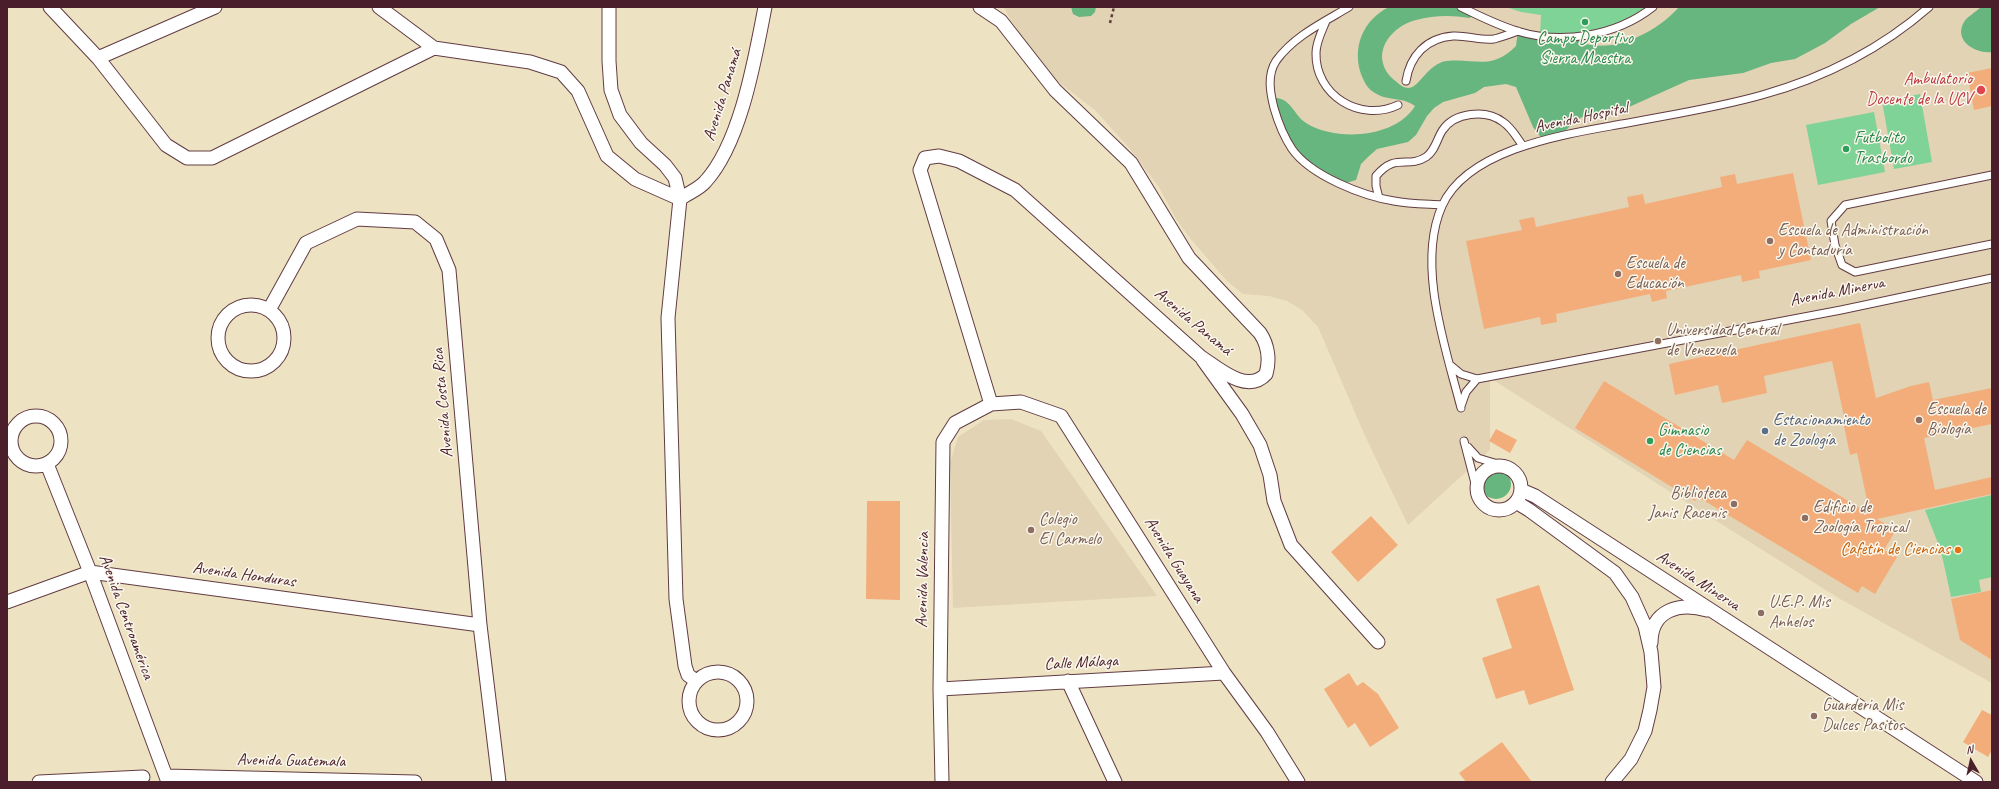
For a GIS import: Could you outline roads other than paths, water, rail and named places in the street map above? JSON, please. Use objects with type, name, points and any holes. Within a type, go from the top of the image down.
[{"type":"street","points":[[50,7],[98,58],[166,145],[187,158],[212,158],[434,48]]},
{"type":"street","points":[[98,58],[215,7]]},
{"type":"street","points":[[379,7],[434,48],[530,62],[561,72],[578,91],[607,156],[635,179],[680,199]]},
{"type":"street","points":[[609,7],[609,61],[611,90],[620,115],[641,143],[665,165],[675,178],[680,199],[668,318],[676,599],[685,666],[688,675],[696,682]]},
{"type":"street","name":"Avenida Panamá","points":[[680,199],[704,183],[719,163],[731,139],[753,68],[765,7]]},
{"type":"street","name":"Avenida Panamá","points":[[980,7],[1001,21],[1055,90],[1130,163],[1189,258],[1260,333],[1267,347],[1267,370],[1263,377],[1256,381],[1240,380],[1201,356],[1015,190],[959,161],[939,156],[925,158],[920,170],[991,404]]},
{"type":"street","name":"Avenida Costa Rica","points":[[269,310],[306,244],[357,219],[415,222],[436,239],[449,270],[480,625],[499,782]]},
{"type":"street","points":[[244,305],[255,305],[269,310],[274,313],[281,322],[284,333],[284,345],[280,355],[272,364],[262,369],[251,371],[239,369],[230,364],[222,355],[218,345],[219,329],[226,315],[234,309],[244,305]]},
{"type":"street","points":[[1201,356],[1213,376],[1242,414],[1260,445],[1270,475],[1274,501],[1291,545],[1378,642]]},
{"type":"street","name":"Avenida Guayana","points":[[991,404],[1021,402],[1061,416],[1224,673],[1267,732],[1298,782]]},
{"type":"street","name":"Avenida Valencia","points":[[942,782],[940,689],[943,442],[955,423],[991,404]]},
{"type":"street","points":[[33,416],[48,419],[59,430],[61,446],[54,460],[47,464],[38,467],[28,466],[20,461],[14,454],[9,444],[14,429],[25,418],[33,416]]},
{"type":"street","name":"Avenida Centroamérica","points":[[47,464],[90,572],[167,779]]},
{"type":"street","points":[[1501,466],[1515,472],[1520,482],[1521,490],[1520,496],[1516,502],[1504,509],[1490,508],[1480,500],[1477,491],[1478,479],[1483,472],[1489,468],[1501,466]]},
{"type":"street","name":"Avenida Minerva","points":[[1521,490],[1535,496],[1976,782]]},
{"type":"street","points":[[1516,502],[1615,573],[1632,597],[1645,626],[1651,652]]},
{"type":"street","name":"Avenida Honduras","points":[[7,602],[90,572],[480,625]]},
{"type":"street","points":[[1612,782],[1631,759],[1645,731],[1654,687],[1651,638],[1657,619],[1665,612],[1682,607],[1700,608],[1712,611]]},
{"type":"street","points":[[714,672],[732,676],[740,682],[747,700],[746,709],[742,718],[735,725],[726,729],[717,730],[707,728],[699,724],[689,708],[691,689],[696,682],[704,676],[714,672]]},
{"type":"street","name":"Calle Málaga","points":[[940,689],[1224,673]]},
{"type":"street","points":[[1068,681],[1115,782]]},
{"type":"street","points":[[39,782],[143,777]]},
{"type":"street","name":"Avenida Guatemala","points":[[167,779],[415,782]]},
{"type":"lane","points":[[1349,7],[1292,44],[1276,62],[1269,79],[1271,98],[1277,117],[1292,150],[1306,164],[1342,184],[1379,198],[1395,201],[1442,205]]},
{"type":"lane","points":[[1460,7],[1518,31],[1540,36],[1567,37],[1594,34],[1617,28],[1640,17],[1653,7]]},
{"type":"lane","name":"Avenida Hospital","points":[[1477,379],[1466,392],[1461,408],[1438,316],[1432,276],[1432,250],[1435,230],[1442,205],[1448,196],[1470,173],[1486,162],[1523,146],[1560,136],[1731,102],[1788,87],[1815,77],[1867,51],[1913,21],[1929,7]]},
{"type":"lane","points":[[1326,21],[1316,52],[1321,77],[1329,90],[1345,104],[1355,109],[1377,111],[1388,110],[1398,105]]},
{"type":"lane","points":[[1406,82],[1411,61],[1417,52],[1434,41],[1453,36],[1494,39],[1518,31]]},
{"type":"lane","points":[[1379,198],[1376,186],[1376,176],[1383,168],[1393,162],[1416,160],[1426,157],[1433,149],[1443,130],[1450,122],[1459,117],[1481,115],[1502,121],[1510,128],[1523,146]]},
{"type":"lane","points":[[1992,175],[1845,205],[1831,221],[1835,245],[1842,265],[1855,272],[1992,244]]},
{"type":"lane","name":"Avenida Minerva","points":[[1477,379],[1841,310],[1992,278]]},
{"type":"lane","points":[[1449,364],[1461,374],[1477,379]]},
{"type":"lane","points":[[1477,491],[1464,441],[1478,458],[1501,466]]},
{"type":"place","name":"Campo Deportivo Sierra Maestra","points":[[1585,22]]},
{"type":"place","name":"Ambulatorio Docente de la UCV","points":[[1981,90]]},
{"type":"place","name":"Futbolito Trasbordo","points":[[1846,149]]},
{"type":"place","name":"Escuela de Administración y Contaduría","points":[[1770,241]]},
{"type":"place","name":"Escuela de Educación","points":[[1618,274]]},
{"type":"place","name":"Universidad Central de Venezuela","points":[[1658,341]]},
{"type":"place","name":"Escuela de Biología","points":[[1919,420]]},
{"type":"place","name":"Estacionamiento de Zoología","points":[[1765,431]]},
{"type":"place","name":"Gimnasio de Ciencias","points":[[1650,441]]},
{"type":"place","name":"Biblioteca Janis Racenis","points":[[1734,504]]},
{"type":"place","name":"Edificio de Zoología Tropical","points":[[1805,518]]},
{"type":"place","name":"Colegio El Carmelo","points":[[1031,530]]},
{"type":"place","name":"Cafetín de Ciencias","points":[[1958,550]]},
{"type":"place","name":"U.E.P. Mis Anhelos","points":[[1761,613]]},
{"type":"place","name":"Guarderia Mis Dulces Pasitos","points":[[1814,716]]}]
